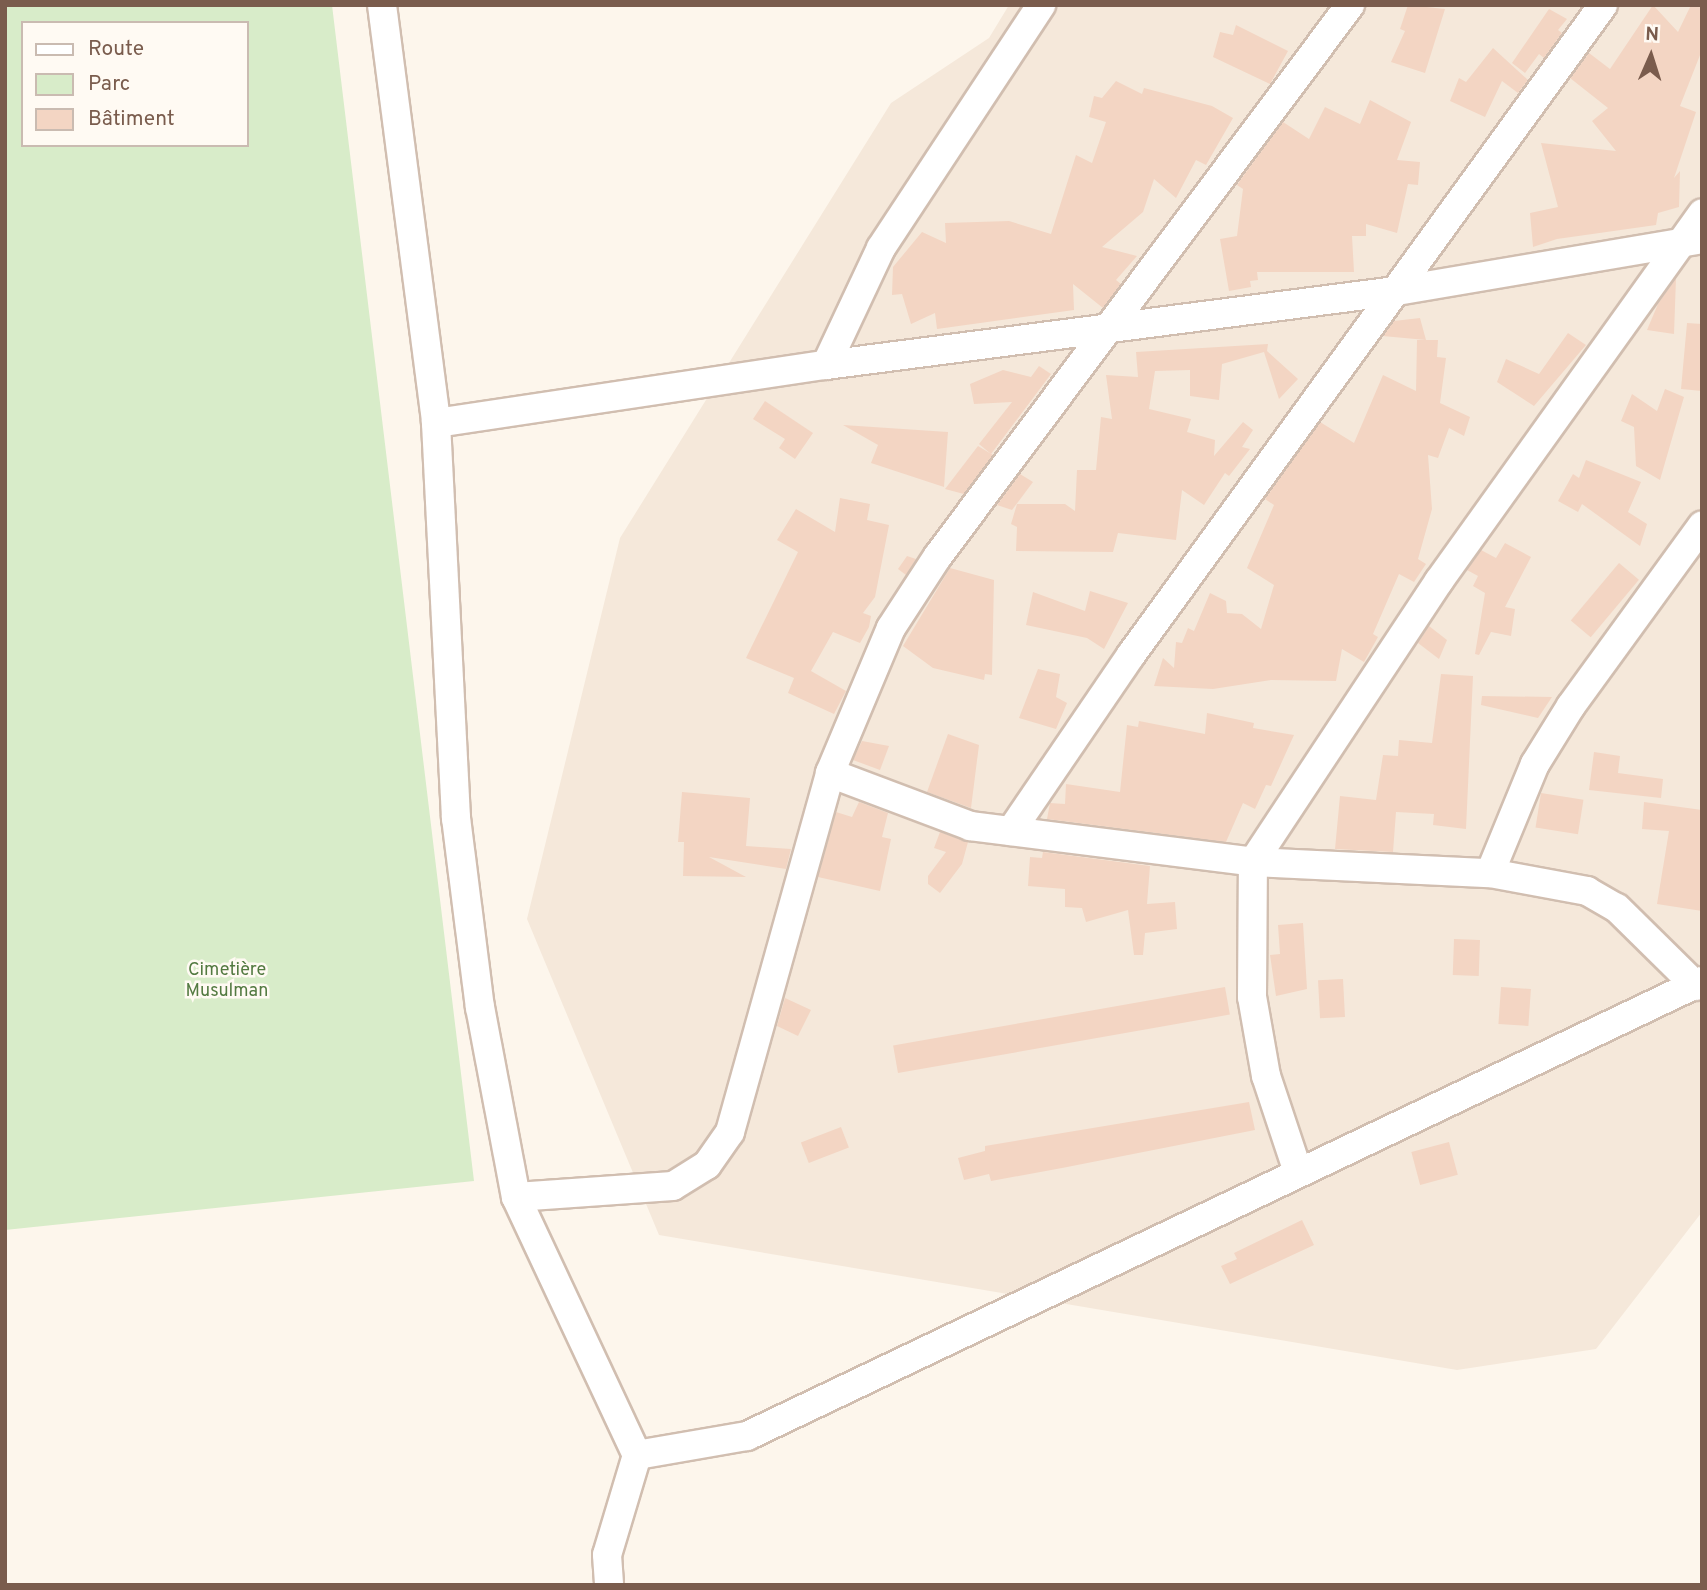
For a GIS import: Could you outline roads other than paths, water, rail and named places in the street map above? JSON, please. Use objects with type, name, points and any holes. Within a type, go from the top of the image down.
[{"type":"street","points":[[382,5],[436,423],[456,818],[480,1007],[516,1197],[637,1455],[607,1555],[609,1585]]},
{"type":"street","points":[[826,365],[881,248],[1041,5]]},
{"type":"street","points":[[516,1197],[673,1186],[706,1166],[730,1132],[830,774],[891,628],[938,556],[1350,5]]},
{"type":"street","points":[[1011,831],[1131,655],[1603,5]]},
{"type":"street","points":[[1298,1172],[1266,1076],[1252,997],[1253,862],[1439,580],[1691,241],[1702,214]]},
{"type":"street","points":[[436,423],[826,365],[1396,291],[1691,241]]},
{"type":"street","points":[[1490,873],[1535,764],[1571,706],[1702,526]]},
{"type":"street","points":[[637,1455],[747,1436],[1699,983],[1617,908],[1587,891],[1490,873],[1253,862],[1011,831],[940,818],[830,774]]},
{"type":"park label","name":"Cimetière Musulman","points":[[227,982]]}]
